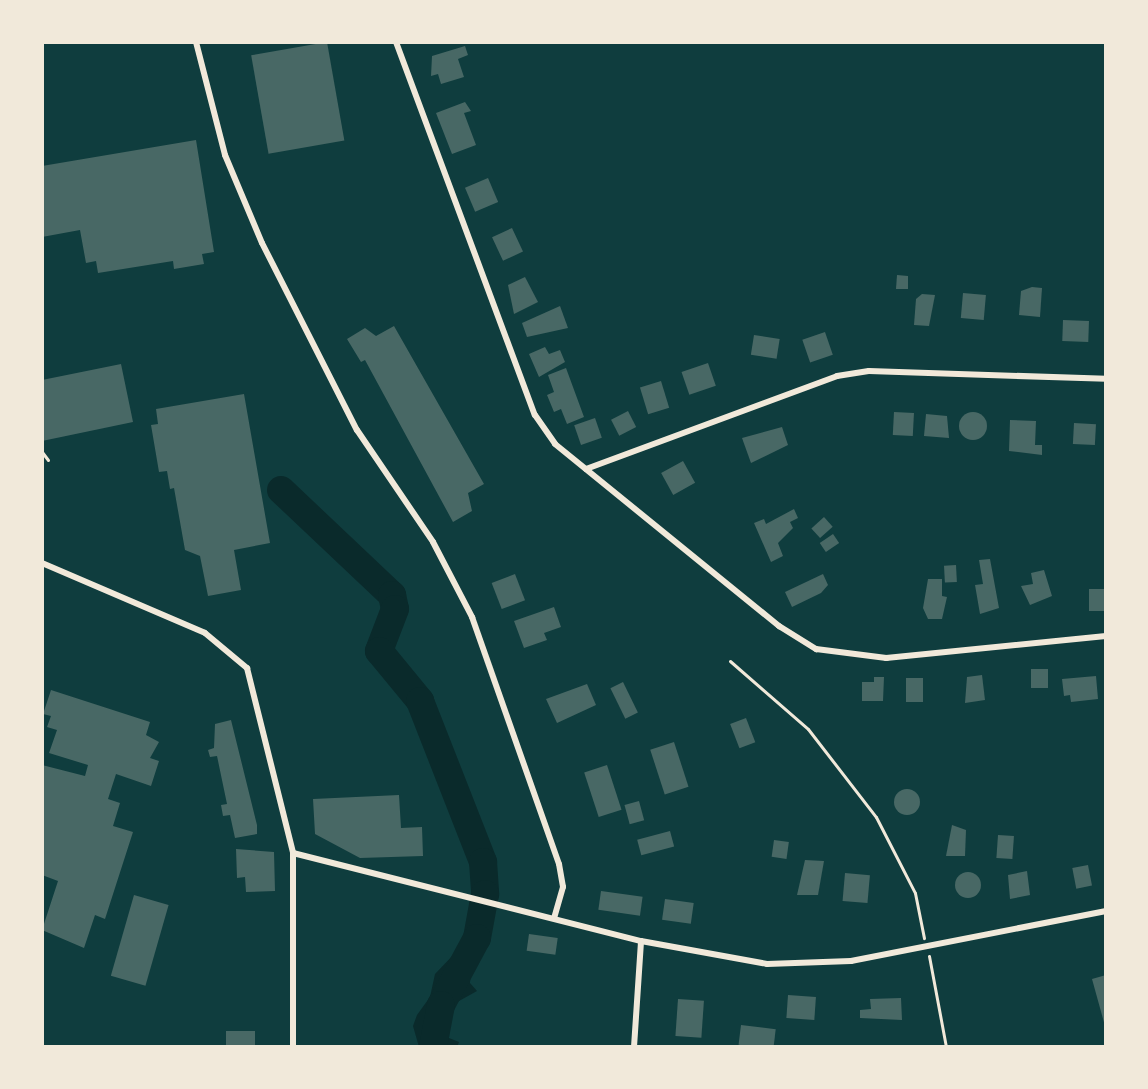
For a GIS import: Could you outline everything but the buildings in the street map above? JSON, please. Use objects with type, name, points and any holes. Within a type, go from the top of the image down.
[{"type":"street","points":[[196,42],[225,155],[262,243],[357,430],[439,552],[472,617],[560,864],[563,887],[554,918]]},
{"type":"street","points":[[396,42],[535,415],[549,438],[586,469],[779,626],[822,652],[908,657],[1106,636]]},
{"type":"street","points":[[586,469],[837,376],[868,371],[1106,379]]},
{"type":"street","points":[[42,563],[205,633],[240,657],[259,701],[293,853],[293,1047]]},
{"type":"street","points":[[293,853],[641,941],[748,962],[825,963],[1106,911]]},
{"type":"street","points":[[634,1047],[641,941]]},
{"type":"path","points":[[42,452],[48,460]]},
{"type":"path","points":[[730,661],[808,729],[876,817],[915,893],[923,934]]},
{"type":"path","points":[[929,955],[946,1047]]},
{"type":"water","points":[[458,950],[472,953],[470,983],[477,991],[450,1006],[449,1038],[459,1042],[457,1047],[419,1047],[413,1026],[417,1015],[430,997],[435,974]]},
{"type":"waterway","points":[[281,490],[392,595],[395,609],[379,651],[420,701],[483,862],[485,894],[477,938],[441,1005],[433,1047]]}]
